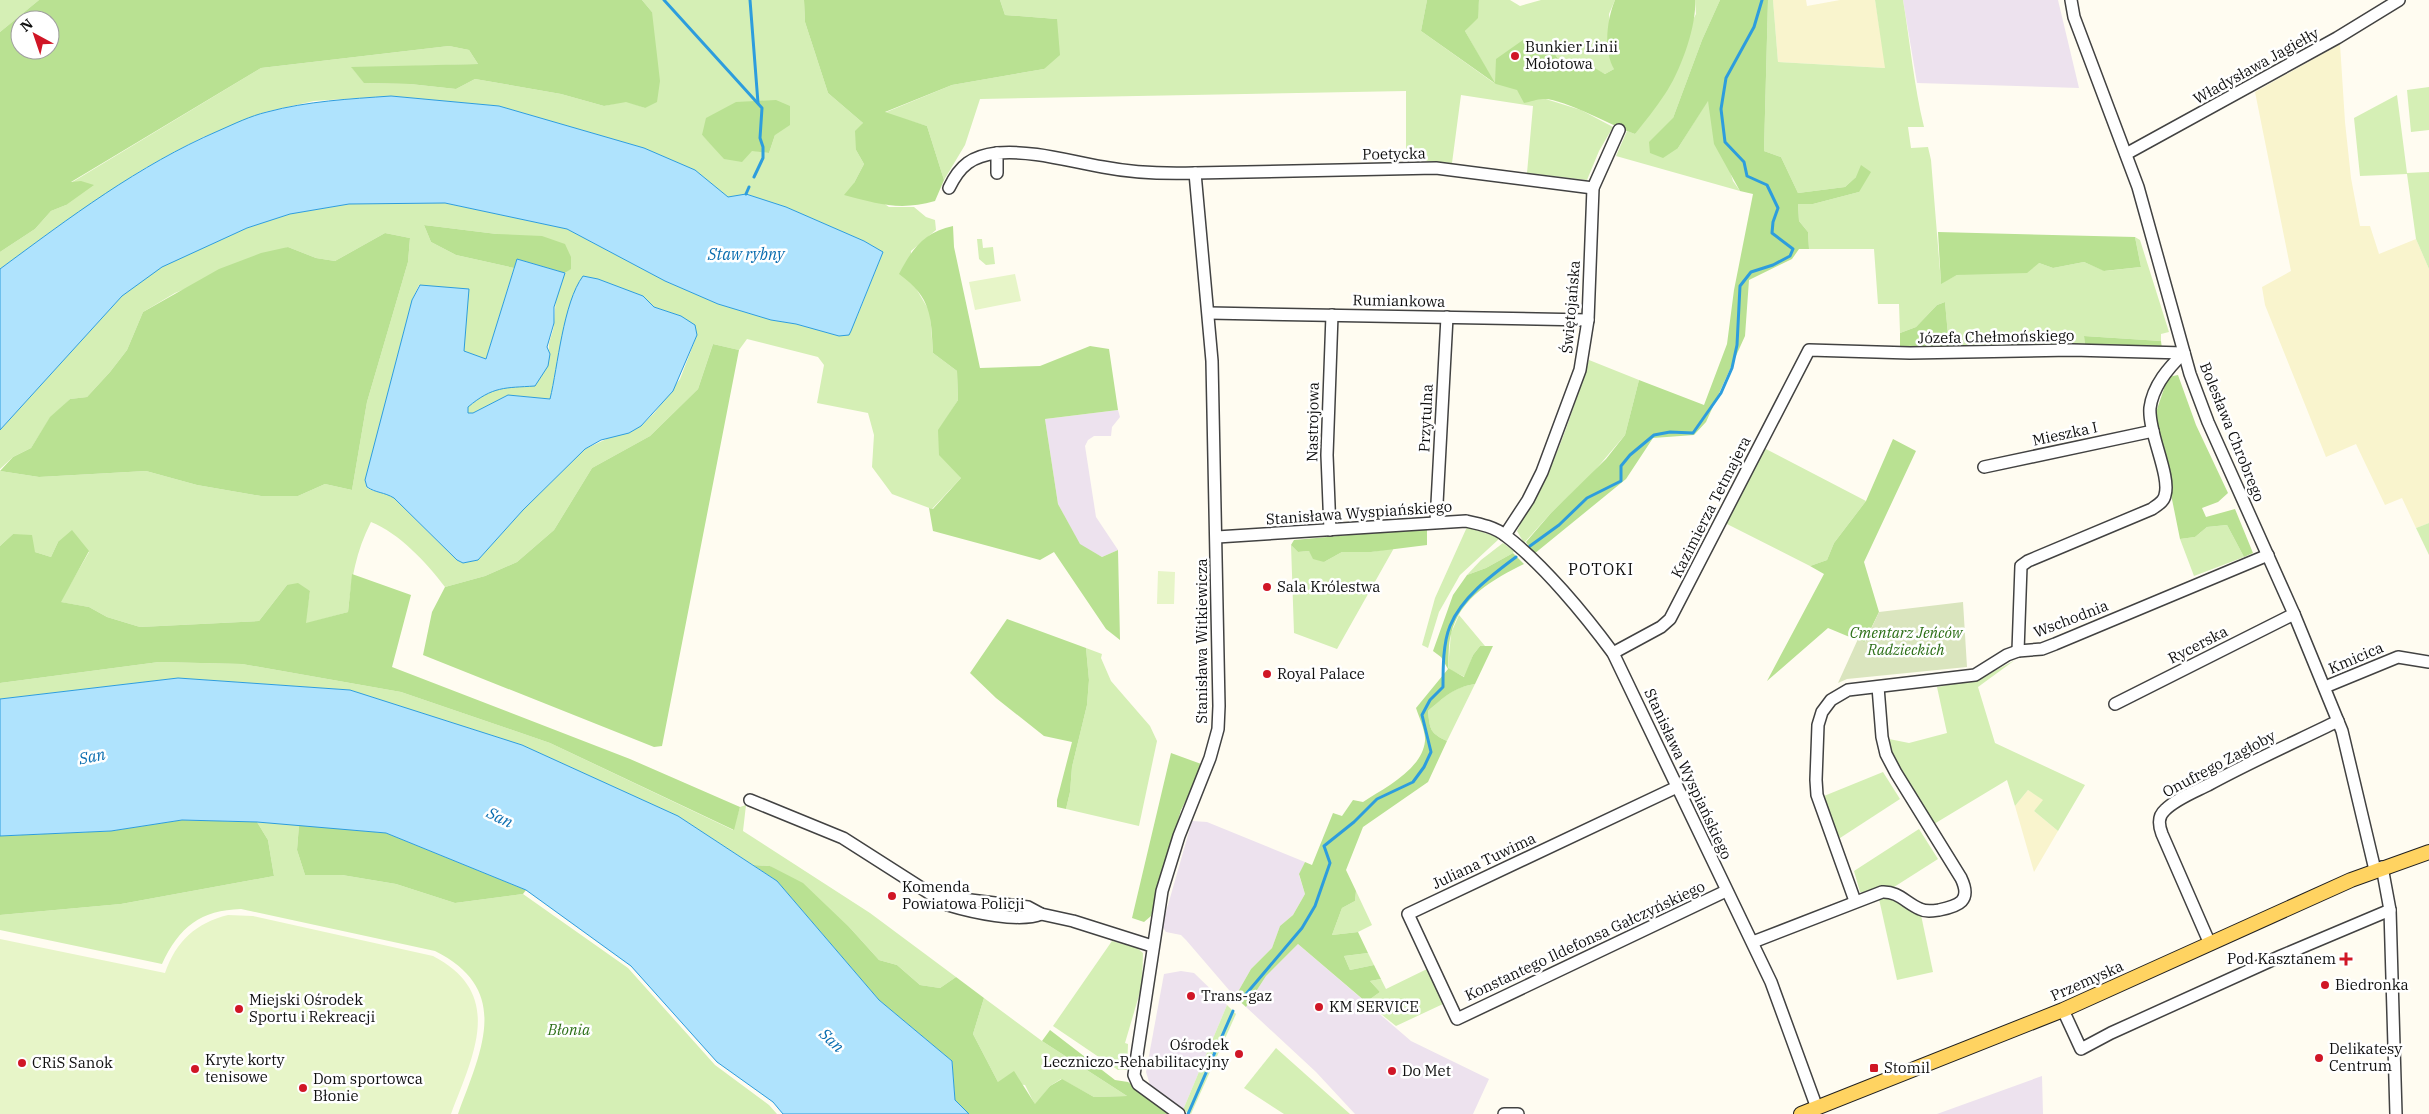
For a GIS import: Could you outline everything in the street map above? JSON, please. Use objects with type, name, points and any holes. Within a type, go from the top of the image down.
[{"type":"main road","name":"Przemyska","points":[[1801,1114],[2063,1010],[2378,869],[2429,852]]},
{"type":"street","name":"Bolesława Chrobrego","points":[[2072,0],[2074,17],[2126,154],[2158,254],[2190,374],[2208,422],[2294,614],[2338,721],[2351,761],[2378,869]]},
{"type":"street","name":"Władysława Jagiełły","points":[[2126,154],[2337,38],[2399,0]]},
{"type":"street","name":"Świętojańska","points":[[1506,535],[1528,500],[1558,432],[1580,370],[1588,320],[1593,188],[1619,130]]},
{"type":"street","points":[[997,153],[997,173]]},
{"type":"street","points":[[949,188],[960,168],[968,161],[984,154],[997,153],[1029,153],[1134,172],[1195,173],[1209,313],[1217,537]]},
{"type":"street","name":"Poetycka","points":[[1195,173],[1436,168],[1593,188]]},
{"type":"street","name":"Rumiankowa","points":[[1209,313],[1588,320]]},
{"type":"street","name":"Nastrojowa","points":[[1330,530],[1326,455],[1332,315]]},
{"type":"street","name":"Przytulna","points":[[1436,522],[1447,316]]},
{"type":"street","name":"Józefa Chełmońskiego","points":[[1809,350],[1910,354],[2072,350],[2184,353]]},
{"type":"street","name":"Kazimierza Tetmajera","points":[[1614,653],[1661,627],[1674,613],[1809,350]]},
{"type":"street","points":[[2018,651],[2021,566],[2028,560],[2152,509],[2162,502],[2166,487],[2153,431],[2150,408],[2159,383],[2169,367],[2184,353]]},
{"type":"street","name":"Mieszka I","points":[[1984,467],[2153,431]]},
{"type":"street","name":"Stanisława Wyspiańskiego","points":[[1217,537],[1466,521],[1486,526],[1506,535],[1591,623],[1614,653],[1774,989],[1817,1108]]},
{"type":"street","name":"Stanisława Witkiewicza","points":[[1180,1114],[1138,1084],[1134,1075],[1152,963],[1152,946],[1170,862],[1210,758],[1218,729],[1220,687],[1217,537]]},
{"type":"street","name":"Wschodnia","points":[[1855,901],[1817,795],[1818,725],[1822,712],[1831,700],[1848,690],[1975,675],[2002,658],[2018,651],[2042,649],[2268,555]]},
{"type":"street","name":"Rycerska","points":[[2115,704],[2294,614]]},
{"type":"street","name":"Kmicica","points":[[2325,687],[2398,657],[2429,662]]},
{"type":"street","points":[[1753,942],[1882,892],[1892,891],[1920,909],[1928,911],[1956,907],[1964,900],[1965,890],[1961,878],[1896,774],[1886,754],[1882,736],[1878,687]]},
{"type":"street","name":"Onufrego Zagłoby","points":[[2210,944],[2162,834],[2159,826],[2160,816],[2165,810],[2208,784],[2338,721]]},
{"type":"street","name":"Juliana Tuwima","points":[[1457,1019],[1408,914],[1678,787]]},
{"type":"street","points":[[750,800],[843,838],[933,896],[1028,907],[1041,914],[1073,921],[1152,946]]},
{"type":"street","points":[[2378,869],[2390,910],[2396,1114]]},
{"type":"street","name":"Konstantego Ildefonsa Gałczyńskiego","points":[[1457,1019],[1726,891]]},
{"type":"street","points":[[2063,1010],[2081,1049],[2111,1032],[2390,910]]},
{"type":"street","points":[[1504,1114],[1518,1114]]},
{"type":"shaded area","points":[[1773,0],[1806,0],[1807,6],[1840,0],[1875,0],[1886,68],[1778,62]]},
{"type":"shaded area","points":[[1903,0],[2058,0],[2079,88],[1917,83]]},
{"type":"shaded area","points":[[2340,44],[2351,178],[2360,226],[2370,226],[2379,254],[2416,239],[2429,269],[2429,523],[2416,528],[2402,498],[2385,505],[2356,444],[2326,457],[2265,305],[2262,287],[2291,271],[2255,92]]},
{"type":"shaded area","points":[[1118,410],[1120,417],[1112,427],[1111,436],[1094,436],[1088,440],[1085,446],[1096,517],[1118,550],[1102,557],[1080,545],[1058,504],[1045,419]]},
{"type":"shaded area","points":[[2028,790],[2044,800],[2034,811],[2058,831],[2034,872],[2015,806]]},
{"type":"shaded area","points":[[1192,821],[1207,822],[1305,862],[1299,875],[1305,894],[1293,915],[1280,926],[1272,948],[1251,969],[1235,997],[1181,935],[1166,932],[1162,926]]},
{"type":"shaded area","points":[[1298,944],[1411,1041],[1489,1079],[1473,1114],[1355,1114],[1316,1072],[1246,1007],[1266,976]]},
{"type":"shaded area","points":[[1181,971],[1194,973],[1227,1005],[1183,1110],[1161,1097],[1150,1085],[1146,1072],[1164,974]]},
{"type":"shaded area","points":[[2042,1076],[2043,1114],[1937,1114]]},
{"type":"green space","points":[[0,0],[39,0],[27,10],[10,10],[10,24],[0,32]]},
{"type":"green space","points":[[39,0],[642,0],[652,12],[660,81],[657,102],[645,108],[626,102],[604,106],[561,94],[475,79],[456,89],[410,84],[364,83],[351,67],[478,64],[469,50],[449,46],[261,68],[71,182],[81,181],[94,185],[66,205],[51,211],[35,229],[0,252],[0,32],[10,24],[10,60],[60,60],[60,10],[27,10]]},
{"type":"green space","points":[[642,0],[804,0],[805,22],[828,93],[863,123],[856,150],[864,164],[854,183],[889,207],[914,207],[926,217],[935,220],[936,230],[911,251],[914,285],[930,312],[933,353],[957,371],[958,400],[939,430],[961,478],[932,509],[892,494],[872,467],[874,435],[868,413],[817,403],[824,365],[818,357],[747,339],[739,350],[713,344],[698,389],[650,436],[592,468],[554,530],[517,562],[485,576],[445,587],[430,568],[402,541],[392,533],[371,522],[355,566],[348,612],[305,624],[310,591],[287,585],[259,621],[140,627],[107,617],[89,607],[60,602],[89,552],[58,542],[51,557],[35,552],[13,534],[0,546],[0,471],[39,477],[146,471],[197,485],[261,496],[298,496],[325,484],[352,490],[367,402],[408,262],[410,238],[385,233],[335,261],[316,258],[288,247],[175,293],[143,312],[127,350],[110,372],[87,397],[70,399],[50,418],[31,448],[13,457],[0,469],[0,430],[122,296],[162,266],[247,228],[290,214],[349,204],[445,203],[567,229],[665,281],[718,304],[771,320],[796,324],[839,336],[857,317],[883,252],[864,241],[786,207],[746,194],[728,197],[695,170],[644,148],[499,106],[391,96],[314,101],[265,112],[201,138],[140,171],[54,229],[0,269],[0,252],[35,229],[51,211],[66,205],[69,184],[261,68],[449,46],[469,50],[478,64],[352,68],[365,83],[410,84],[456,89],[475,79],[561,94],[604,106],[626,101],[645,108],[652,12]],"holes":[[[702,135],[775,135],[769,153],[711,144]],[[424,225],[497,234],[570,269],[558,287],[553,328],[549,343],[550,354],[522,387],[507,387],[493,391],[468,407],[468,413],[473,413],[508,395],[550,399],[566,318],[598,279],[643,296],[654,307],[681,316],[697,335],[680,379],[655,412],[641,426],[629,433],[615,435],[585,449],[523,510],[478,560],[463,563],[457,560],[394,498],[367,488],[365,480],[412,300],[419,285],[464,351],[486,359],[514,268],[456,255],[431,242]]]},
{"type":"green space","points":[[804,0],[1000,0],[1005,15],[1057,19],[1060,55],[1044,69],[952,85],[885,112],[927,126],[944,180],[935,201],[911,206],[879,203],[844,195],[854,183],[864,164],[856,150],[855,131],[863,123],[828,93],[805,22]]},
{"type":"green space","points":[[1000,0],[1427,0],[1421,31],[1494,83],[1465,31],[1477,18],[1479,0],[1510,0],[1520,6],[1541,0],[1615,0],[1609,14],[1614,69],[1605,74],[1593,68],[1565,70],[1553,51],[1517,90],[1581,110],[1613,127],[1599,151],[1587,180],[1527,173],[1533,106],[1461,95],[1452,163],[1406,159],[1406,91],[980,99],[965,145],[944,180],[927,126],[884,113],[952,85],[1044,69],[1057,19],[1005,15]]},
{"type":"green space","points":[[1427,0],[1479,0],[1478,18],[1465,31],[1495,83],[1496,59],[1523,40],[1553,51],[1565,70],[1593,67],[1605,74],[1614,69],[1608,53],[1607,34],[1615,0],[1695,0],[1695,11],[1686,49],[1671,85],[1635,134],[1562,103],[1541,99],[1524,103],[1517,90],[1496,84],[1421,31]]},
{"type":"green space","points":[[1695,0],[1720,0],[1702,40],[1673,118],[1678,148],[1708,100],[1733,181],[1740,191],[1616,156],[1627,131],[1635,134],[1696,14]]},
{"type":"green space","points":[[1720,0],[1768,0],[1764,151],[1781,157],[1798,193],[1845,187],[1856,177],[1861,165],[1871,172],[1859,192],[1813,204],[1798,204],[1799,221],[1808,232],[1809,249],[1799,249],[1792,259],[1749,280],[1745,336],[1706,422],[1694,435],[1653,438],[1626,479],[1534,554],[1526,542],[1551,513],[1606,459],[1625,435],[1639,380],[1704,405],[1727,344],[1734,290],[1753,194],[1740,191],[1714,144],[1708,101],[1678,148],[1663,158],[1650,153],[1649,142],[1673,118],[1702,40]]},
{"type":"green space","points":[[1768,0],[1773,0],[1778,62],[1885,68],[1875,0],[1903,0],[1924,127],[1908,127],[1911,148],[1928,147],[1931,160],[1941,283],[1957,275],[2039,263],[2053,268],[2084,262],[2105,271],[2141,267],[2135,237],[2140,240],[2169,332],[2161,334],[2161,341],[2084,336],[2085,346],[2013,339],[2015,345],[1949,346],[1945,302],[1937,305],[1916,327],[1900,333],[1899,304],[1878,304],[1874,249],[1809,249],[1808,232],[1799,221],[1798,204],[1813,204],[1859,192],[1856,177],[1845,187],[1798,193],[1781,157],[1764,151]]},
{"type":"green space","points":[[2429,87],[2429,130],[2411,132],[2407,90]]},
{"type":"green space","points":[[2397,95],[2407,173],[2429,172],[2429,269],[2416,239],[2407,174],[2360,176],[2354,118]]},
{"type":"green space","points":[[776,100],[790,106],[790,125],[775,135],[769,153],[752,151],[742,162],[724,159],[702,135],[706,118],[736,102]]},
{"type":"green space","points":[[424,225],[497,234],[542,236],[565,244],[571,257],[571,269],[565,273],[517,259],[514,268],[456,255],[431,242]]},
{"type":"green space","points":[[953,226],[954,247],[980,368],[1040,366],[1090,346],[1109,349],[1118,410],[1045,419],[1058,504],[1080,544],[1102,557],[1118,550],[1120,640],[1106,629],[1054,552],[1040,560],[933,531],[929,508],[933,509],[961,478],[939,455],[938,430],[958,400],[957,371],[933,353],[928,309],[918,291],[899,274],[914,249],[920,243],[934,233]]},
{"type":"green space","points":[[1938,232],[2135,237],[2141,267],[2104,271],[2084,262],[2053,268],[2039,263],[2027,273],[1957,275],[1941,284]]},
{"type":"green space","points":[[385,233],[410,238],[408,262],[367,402],[352,490],[325,484],[298,496],[261,496],[197,485],[146,471],[39,477],[0,471],[13,457],[31,448],[50,417],[70,399],[87,397],[110,372],[127,350],[143,312],[219,269],[261,253],[288,247],[316,258],[335,261]]},
{"type":"green space","points":[[977,239],[982,239],[983,248],[993,247],[995,264],[986,265],[979,259]]},
{"type":"green space","points":[[1015,274],[1021,301],[975,310],[969,282]]},
{"type":"green space","points":[[1945,302],[1949,346],[1900,348],[1900,333],[1916,327],[1937,305]]},
{"type":"green space","points":[[2032,333],[2059,335],[2063,345],[2015,345],[2013,340]]},
{"type":"green space","points":[[2084,336],[2161,341],[2162,349],[2085,346]]},
{"type":"green space","points":[[713,344],[739,350],[662,746],[654,747],[423,655],[432,612],[445,587],[485,576],[517,562],[554,530],[592,468],[650,436],[698,389]]},
{"type":"green space","points":[[1589,360],[1639,380],[1625,435],[1591,475],[1551,513],[1524,543],[1517,531],[1520,525],[1518,524],[1530,506],[1551,466],[1568,424]]},
{"type":"green space","points":[[2178,375],[2196,425],[2228,493],[2218,502],[2202,508],[2206,517],[2235,509],[2253,553],[2244,557],[2227,525],[2207,527],[2195,537],[2180,539],[2155,415],[2168,377]]},
{"type":"green space","points":[[1893,439],[1916,451],[1864,562],[1879,612],[1864,643],[1828,628],[1767,681],[1824,574],[1810,566],[1827,560],[1834,543],[1866,501]]},
{"type":"green space","points":[[1764,448],[1866,501],[1834,543],[1827,560],[1810,566],[1725,523]]},
{"type":"green space","points":[[2429,523],[2429,555],[2416,528]]},
{"type":"green space","points":[[2227,525],[2244,557],[2194,576],[2180,539],[2195,537],[2207,527]]},
{"type":"green space","points":[[1467,527],[1500,538],[1460,575],[1439,612],[1428,648],[1422,645],[1435,598]]},
{"type":"green space","points":[[1427,528],[1427,545],[1371,552],[1342,552],[1324,562],[1313,559],[1309,551],[1298,552],[1291,545],[1294,540]]},
{"type":"green space","points":[[72,530],[89,551],[61,602],[89,607],[107,617],[140,627],[259,621],[287,585],[298,583],[310,591],[306,623],[348,612],[352,574],[411,595],[392,667],[630,759],[740,807],[734,830],[550,743],[401,692],[242,664],[159,662],[0,683],[0,546],[13,534],[32,535],[35,552],[51,557],[58,542]]},
{"type":"green space","points":[[1503,543],[1514,551],[1513,553],[1486,568],[1467,575],[1481,560]]},
{"type":"green space","points":[[1291,545],[1298,552],[1309,551],[1324,562],[1342,552],[1371,552],[1394,548],[1337,649],[1294,633]]},
{"type":"green space","points":[[1513,553],[1524,564],[1501,576],[1480,591],[1470,600],[1455,621],[1450,638],[1448,668],[1464,677],[1473,655],[1480,646],[1493,646],[1475,684],[1455,690],[1428,711],[1432,730],[1437,736],[1447,741],[1428,782],[1363,827],[1346,870],[1356,891],[1355,901],[1342,908],[1332,935],[1358,932],[1368,953],[1344,956],[1350,970],[1374,965],[1381,979],[1370,981],[1380,992],[1366,1002],[1298,944],[1266,976],[1246,1007],[1235,997],[1251,969],[1272,948],[1280,926],[1293,915],[1305,894],[1299,874],[1305,862],[1312,865],[1333,813],[1342,816],[1353,800],[1363,802],[1401,777],[1417,761],[1425,741],[1422,724],[1416,708],[1448,669],[1441,657],[1433,651],[1453,595],[1467,575],[1486,568]]},
{"type":"green space","points":[[1158,571],[1175,572],[1174,604],[1157,604]]},
{"type":"green space","name":"Cmentarz Jeńców Radzieckich","points":[[1963,602],[1967,667],[1847,679],[1838,683],[1858,639],[1865,642],[1879,612]]},
{"type":"green space","points":[[1459,615],[1485,646],[1480,646],[1473,655],[1465,677],[1448,669],[1451,633]]},
{"type":"green space","points":[[1007,619],[1086,648],[1089,680],[1087,705],[1072,767],[1070,792],[1066,809],[1057,807],[1057,800],[1072,742],[1044,736],[996,698],[970,673]]},
{"type":"green space","points":[[1086,648],[1102,654],[1101,658],[1111,681],[1150,726],[1157,741],[1139,826],[1066,809],[1070,792],[1072,767],[1087,705],[1089,680]]},
{"type":"green space","points":[[2015,660],[1978,687],[1995,743],[2085,785],[2058,831],[2034,811],[2043,800],[2028,790],[2015,806],[2007,780],[1934,824],[1892,756],[1889,739],[1909,743],[1947,733],[1937,687],[1978,680]]},
{"type":"green space","points":[[159,662],[242,664],[401,692],[550,743],[733,830],[740,807],[746,805],[743,831],[870,913],[956,977],[940,988],[920,985],[897,965],[879,960],[851,929],[770,866],[753,865],[678,816],[522,745],[350,690],[178,678],[0,699],[0,683]]},
{"type":"green space","points":[[1475,684],[1447,741],[1437,736],[1430,727],[1428,711],[1455,690]]},
{"type":"green space","points":[[1171,753],[1204,765],[1181,810],[1151,916],[1144,922],[1132,918]]},
{"type":"green space","points":[[1883,772],[1900,799],[1840,838],[1830,818],[1824,796]]},
{"type":"green space","points":[[182,820],[257,822],[268,840],[274,876],[121,904],[0,915],[0,836],[111,831]]},
{"type":"green space","name":"Błonia","points":[[257,822],[299,825],[297,850],[305,875],[342,875],[396,884],[455,903],[523,894],[628,968],[715,1065],[769,1105],[777,1114],[458,1114],[481,1045],[484,1024],[483,1003],[475,984],[459,967],[435,951],[241,909],[214,913],[193,923],[176,940],[162,964],[0,930],[0,915],[121,904],[274,876],[268,840]]},
{"type":"green space","points":[[299,825],[386,833],[526,890],[523,894],[455,903],[396,884],[342,875],[305,875],[297,850]]},
{"type":"green space","points":[[1919,829],[1938,859],[1894,887],[1883,887],[1867,893],[1860,892],[1854,871]]},
{"type":"green space","points":[[753,865],[770,866],[803,883],[851,929],[879,960],[897,965],[920,985],[940,988],[956,977],[984,998],[973,1034],[998,1082],[1014,1071],[1035,1104],[1050,1086],[1062,1079],[1094,1097],[1127,1096],[1042,1041],[1050,1030],[1115,1080],[1128,1082],[1171,1114],[969,1114],[955,1100],[952,1061],[879,1000],[777,881]]},
{"type":"green space","points":[[1356,891],[1372,925],[1358,932],[1332,935],[1342,908],[1355,901]]},
{"type":"green space","points":[[1887,896],[1921,915],[1933,972],[1897,980],[1879,899]]},
{"type":"green space","name":"Miejski Ośrodek Sportu i Rekreacji","points":[[228,915],[253,916],[433,956],[456,971],[470,988],[477,1007],[478,1027],[468,1070],[451,1114],[0,1114],[0,939],[165,973],[175,952],[189,935],[206,923]]},
{"type":"green space","points":[[1112,941],[1137,948],[1143,953],[1142,985],[1125,1043],[1128,1044],[1127,1070],[1118,1070],[1053,1026]]},
{"type":"green space","points":[[1368,953],[1374,965],[1350,970],[1344,956]]},
{"type":"green space","points":[[1427,969],[1443,1004],[1396,1026],[1366,1002],[1380,992],[1370,981],[1381,979],[1386,989]]},
{"type":"green space","points":[[984,998],[1042,1041],[1127,1096],[1094,1097],[1061,1079],[1050,1086],[1035,1105],[1025,1085],[998,1082],[973,1034]]},
{"type":"green space","points":[[1227,1005],[1236,1014],[1191,1114],[1183,1110]]},
{"type":"green space","points":[[1276,1048],[1350,1114],[1284,1114],[1244,1088]]},
{"type":"water","name":"Staw rybny","points":[[391,96],[499,106],[644,148],[695,170],[728,197],[746,194],[786,207],[864,241],[883,252],[849,335],[839,336],[796,324],[771,320],[718,304],[665,281],[567,229],[445,203],[349,204],[290,214],[247,228],[162,267],[122,296],[0,430],[0,269],[78,212],[132,176],[189,145],[236,123],[261,114],[298,105]]},
{"type":"water","points":[[517,259],[565,273],[554,307],[554,323],[547,347],[550,354],[548,366],[535,386],[507,388],[492,392],[468,407],[468,413],[473,413],[508,395],[550,399],[566,318],[576,288],[583,276],[598,279],[643,296],[654,307],[681,316],[695,325],[697,335],[673,391],[641,426],[629,433],[601,440],[585,449],[523,510],[478,560],[463,563],[457,560],[394,498],[367,487],[365,480],[412,300],[420,285],[469,289],[464,351],[486,359]]},
{"type":"water","name":"San","points":[[178,678],[350,690],[522,745],[678,816],[777,881],[879,1000],[952,1061],[955,1100],[969,1114],[783,1114],[773,1102],[717,1062],[631,966],[526,890],[386,833],[257,822],[182,820],[111,831],[0,836],[0,699]]},
{"type":"waterway","points":[[664,0],[762,108],[760,138],[763,147],[763,158],[754,177]]},
{"type":"waterway","points":[[750,0],[758,103]]},
{"type":"waterway","points":[[1530,546],[1559,525],[1587,498],[1621,481],[1621,466],[1630,455],[1654,435],[1670,432],[1693,433],[1721,393],[1732,368],[1737,345],[1740,286],[1751,272],[1773,265],[1790,256],[1793,249],[1772,233],[1773,222],[1778,208],[1767,185],[1747,176],[1744,162],[1725,142],[1721,109],[1726,78],[1754,27],[1762,0]]},
{"type":"waterway","points":[[746,194],[749,187]]},
{"type":"waterway","points":[[1241,1000],[1302,928],[1315,906],[1330,863],[1324,846],[1354,822],[1377,799],[1413,782],[1424,767],[1431,752],[1422,715],[1430,700],[1443,687],[1443,664],[1450,626],[1455,615],[1478,587],[1516,557]]},
{"type":"waterway","points":[[1188,1114],[1233,1011]]},
{"type":"place","name":"Bunkier Linii Mołotowa","points":[[1515,56]]},
{"type":"place","name":"Sala Królestwa","points":[[1267,587]]},
{"type":"place","name":"Royal Palace","points":[[1267,674]]},
{"type":"place","name":"Komenda Powiatowa Policji","points":[[892,896]]},
{"type":"place","name":"Pod Kasztanem","points":[[2346,959]]},
{"type":"place","name":"Biedronka","points":[[2325,985]]},
{"type":"place","name":"Trans-gaz","points":[[1191,996]]},
{"type":"place","name":"KM SERVICE","points":[[1319,1007]]},
{"type":"place","name":"Miejski Ośrodek Sportu i Rekreacji","points":[[239,1009]]},
{"type":"place","name":"Ośrodek Leczniczo-Rehabilitacyjny","points":[[1239,1054]]},
{"type":"place","name":"Delikatesy Centrum","points":[[2319,1058]]},
{"type":"place","name":"CRiS Sanok","points":[[22,1063]]},
{"type":"place","name":"Stomil","points":[[1874,1068]]},
{"type":"place","name":"Kryte korty tenisowe","points":[[195,1069]]},
{"type":"place","name":"Do Met","points":[[1392,1071]]},
{"type":"place","name":"Dom sportowca Błonie","points":[[303,1088]]},
{"type":"district","name":"POTOKI","points":[[1601,569]]}]
